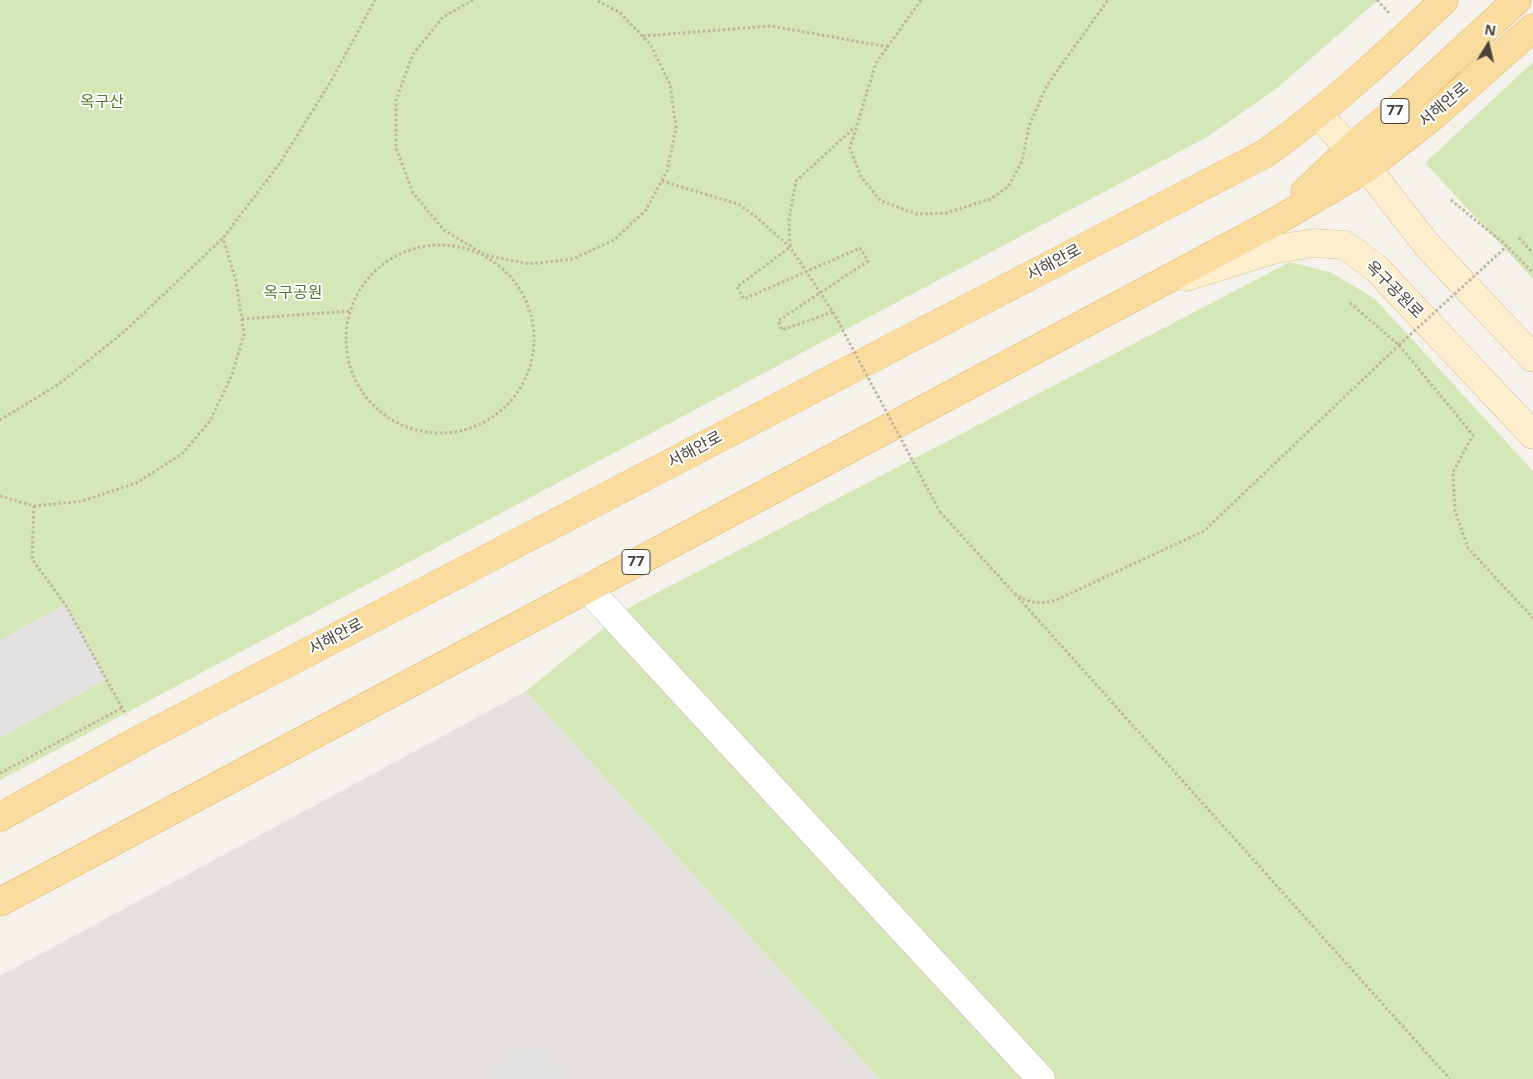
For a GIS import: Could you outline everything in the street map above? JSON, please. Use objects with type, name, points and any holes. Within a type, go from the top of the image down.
[{"type":"main road","name":"서해안로","points":[[1378,64],[1444,0]]},
{"type":"main road","name":"서해안로","points":[[0,817],[141,739],[1266,153],[1318,115],[1378,64],[1463,0]]},
{"type":"main road","name":"서해안로","points":[[1358,159],[1412,97],[1517,0]]},
{"type":"main road","name":"서해안로","points":[[0,902],[1273,223],[1358,159],[1433,116],[1533,28]]},
{"type":"street","points":[[1318,115],[1358,159],[1427,246],[1533,358]]},
{"type":"street","name":"옥구공원로","points":[[1156,286],[1276,249],[1314,243],[1345,245],[1377,269],[1533,435]]},
{"type":"street","points":[[586,588],[1041,1079]]},
{"type":"path","points":[[0,420],[59,384],[125,331],[223,238],[280,163],[330,83],[375,0]]},
{"type":"path","points":[[473,0],[443,17],[413,54],[396,100],[396,148],[413,193],[444,230],[477,251],[501,266],[522,290],[533,320],[534,350],[525,380],[512,400],[507,406],[482,424],[452,433],[420,431],[391,420],[367,400],[351,373],[345,343],[349,311],[363,284],[385,262],[412,248],[444,244],[477,251],[485,255],[529,264],[573,259],[614,240],[646,210],[668,171],[676,128],[670,84],[650,44],[619,12],[596,0]]},
{"type":"path","points":[[921,0],[876,63],[850,148],[861,178],[881,201],[917,214],[947,213],[990,199],[1008,187],[1022,161],[1028,126],[1047,85],[1108,0]]},
{"type":"path","points":[[642,36],[771,26],[889,46]]},
{"type":"path","points":[[790,247],[789,220],[796,181],[855,128]]},
{"type":"path","points":[[662,181],[738,204],[755,216],[790,247],[833,312],[940,512],[1450,1079]]},
{"type":"path","points":[[1451,200],[1508,246],[1533,273]]},
{"type":"path","points":[[0,496],[34,506],[82,501],[136,483],[182,454],[210,421],[232,375],[244,334],[236,281],[223,238]]},
{"type":"path","points":[[1519,238],[1533,253]]},
{"type":"path","points":[[1015,594],[1029,603],[1042,604],[1056,600],[1204,531],[1399,346],[1508,246]]},
{"type":"path","points":[[790,247],[738,287],[744,299],[860,248],[868,261],[778,321],[782,330],[833,312]]},
{"type":"path","points":[[1350,304],[1399,346],[1473,435],[1453,472],[1455,511],[1468,548],[1533,618]]},
{"type":"path","points":[[242,319],[349,311]]},
{"type":"path","points":[[34,506],[32,559],[65,604],[141,739]]},
{"type":"path","points":[[0,773],[122,708]]},
{"type":"shaded area","points":[[65,604],[107,679],[0,738],[0,640]]},
{"type":"shaded area","points":[[526,691],[880,1079],[0,1079],[0,976]]},
{"type":"shaded area","points":[[529,1037],[569,1079],[485,1079]]},
{"type":"green space","name":"옥구공원","points":[[0,0],[1378,0],[1276,89],[1207,137],[0,780]]},
{"type":"green space","points":[[1533,62],[1533,279],[1425,163]]},
{"type":"green space","points":[[1290,262],[1332,273],[1375,299],[1533,471],[1533,1079],[880,1079],[526,691],[630,607]]},
{"type":"park label","name":"옥구산","points":[[102,102]]}]
